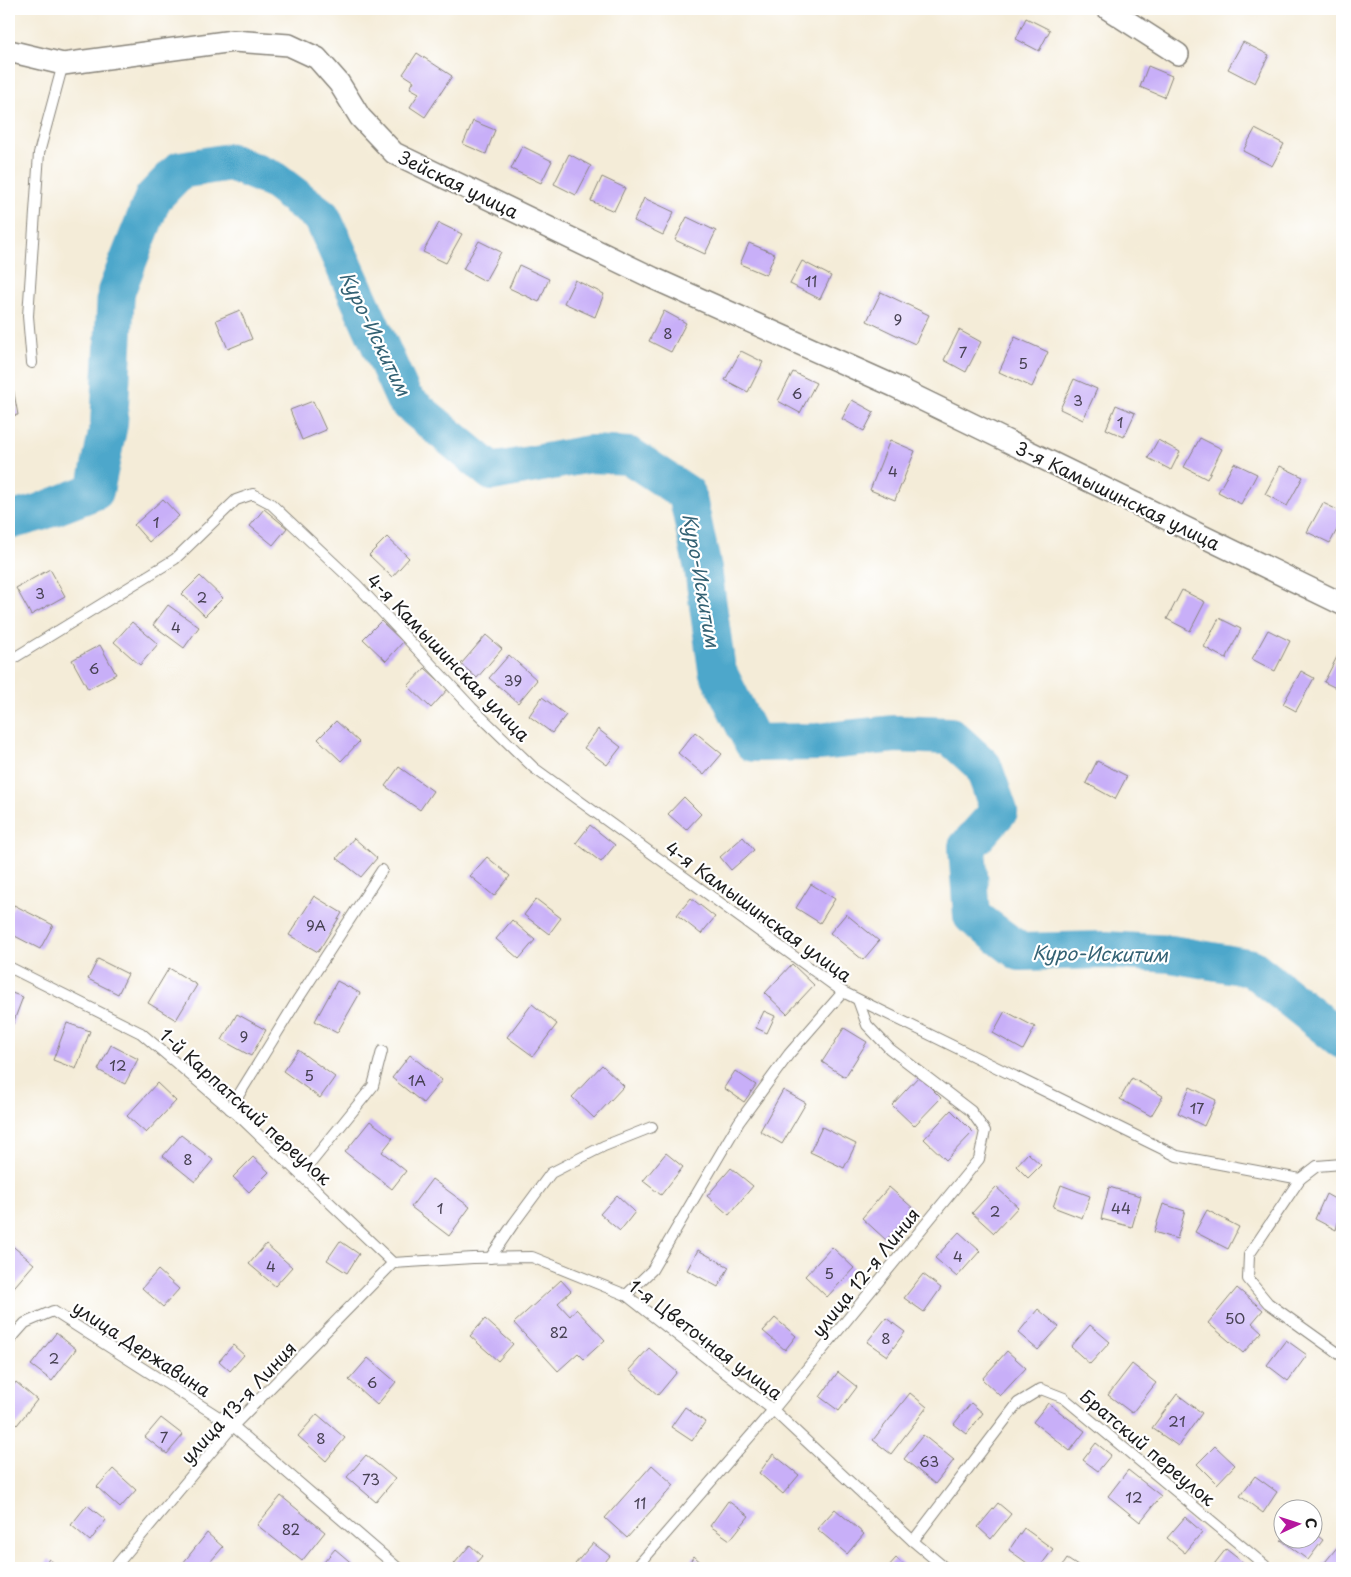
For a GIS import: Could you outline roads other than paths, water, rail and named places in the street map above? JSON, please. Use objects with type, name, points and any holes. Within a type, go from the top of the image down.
[{"type":"street","points":[[1108,9],[1178,54]]},
{"type":"street","name":"Зейская улица","points":[[9,51],[63,64],[234,41],[289,45],[317,58],[339,82],[360,117],[394,153],[653,278],[894,386]]},
{"type":"street","name":"3-я Камышинская улица","points":[[894,386],[1342,604]]},
{"type":"lane","points":[[32,363],[28,316],[38,154],[63,64]]},
{"type":"lane","name":"4-я Камышинская улица","points":[[9,661],[175,559],[236,500],[254,494],[270,503],[357,585],[472,708],[534,768],[843,992],[1177,1156],[1300,1179]]},
{"type":"lane","points":[[230,1109],[298,999],[382,870]]},
{"type":"lane","name":"1-й Карпатский переулок","points":[[9,967],[141,1034],[230,1109],[393,1263]]},
{"type":"lane","points":[[626,1295],[652,1270],[739,1122],[789,1054],[843,992]]},
{"type":"lane","name":"улица 12-я Линия","points":[[636,1568],[773,1410],[979,1159],[985,1131],[972,1111],[890,1049],[867,1024],[858,1000]]},
{"type":"lane","points":[[301,1175],[373,1086],[382,1051]]},
{"type":"lane","points":[[490,1258],[551,1174],[604,1146],[652,1127]]},
{"type":"lane","points":[[1342,1164],[1316,1166],[1300,1179],[1249,1255],[1248,1280],[1268,1303],[1342,1356]]},
{"type":"lane","name":"1-я Цветочная улица","points":[[393,1263],[532,1257],[626,1295],[773,1410],[913,1541],[945,1568]]},
{"type":"lane","name":"улица 13-я Линия","points":[[114,1568],[233,1426],[393,1263]]},
{"type":"lane","name":"улица Державина","points":[[9,1341],[25,1323],[53,1311],[233,1426]]},
{"type":"lane","name":"Братский переулок","points":[[913,1541],[1018,1403],[1040,1390],[1064,1398],[1268,1568]]},
{"type":"lane","points":[[233,1426],[398,1568]]},
{"type":"waterway","name":"Куро-Искитим","points":[[9,521],[38,513],[95,491],[109,424],[116,292],[153,198],[180,170],[230,162],[272,179],[322,217],[404,399],[492,472],[590,454],[630,456],[687,494],[703,569],[717,670],[753,743],[818,742],[895,734],[950,736],[983,766],[999,811],[967,847],[972,916],[1020,952],[1105,950],[1171,954],[1252,968],[1342,1040]]}]
